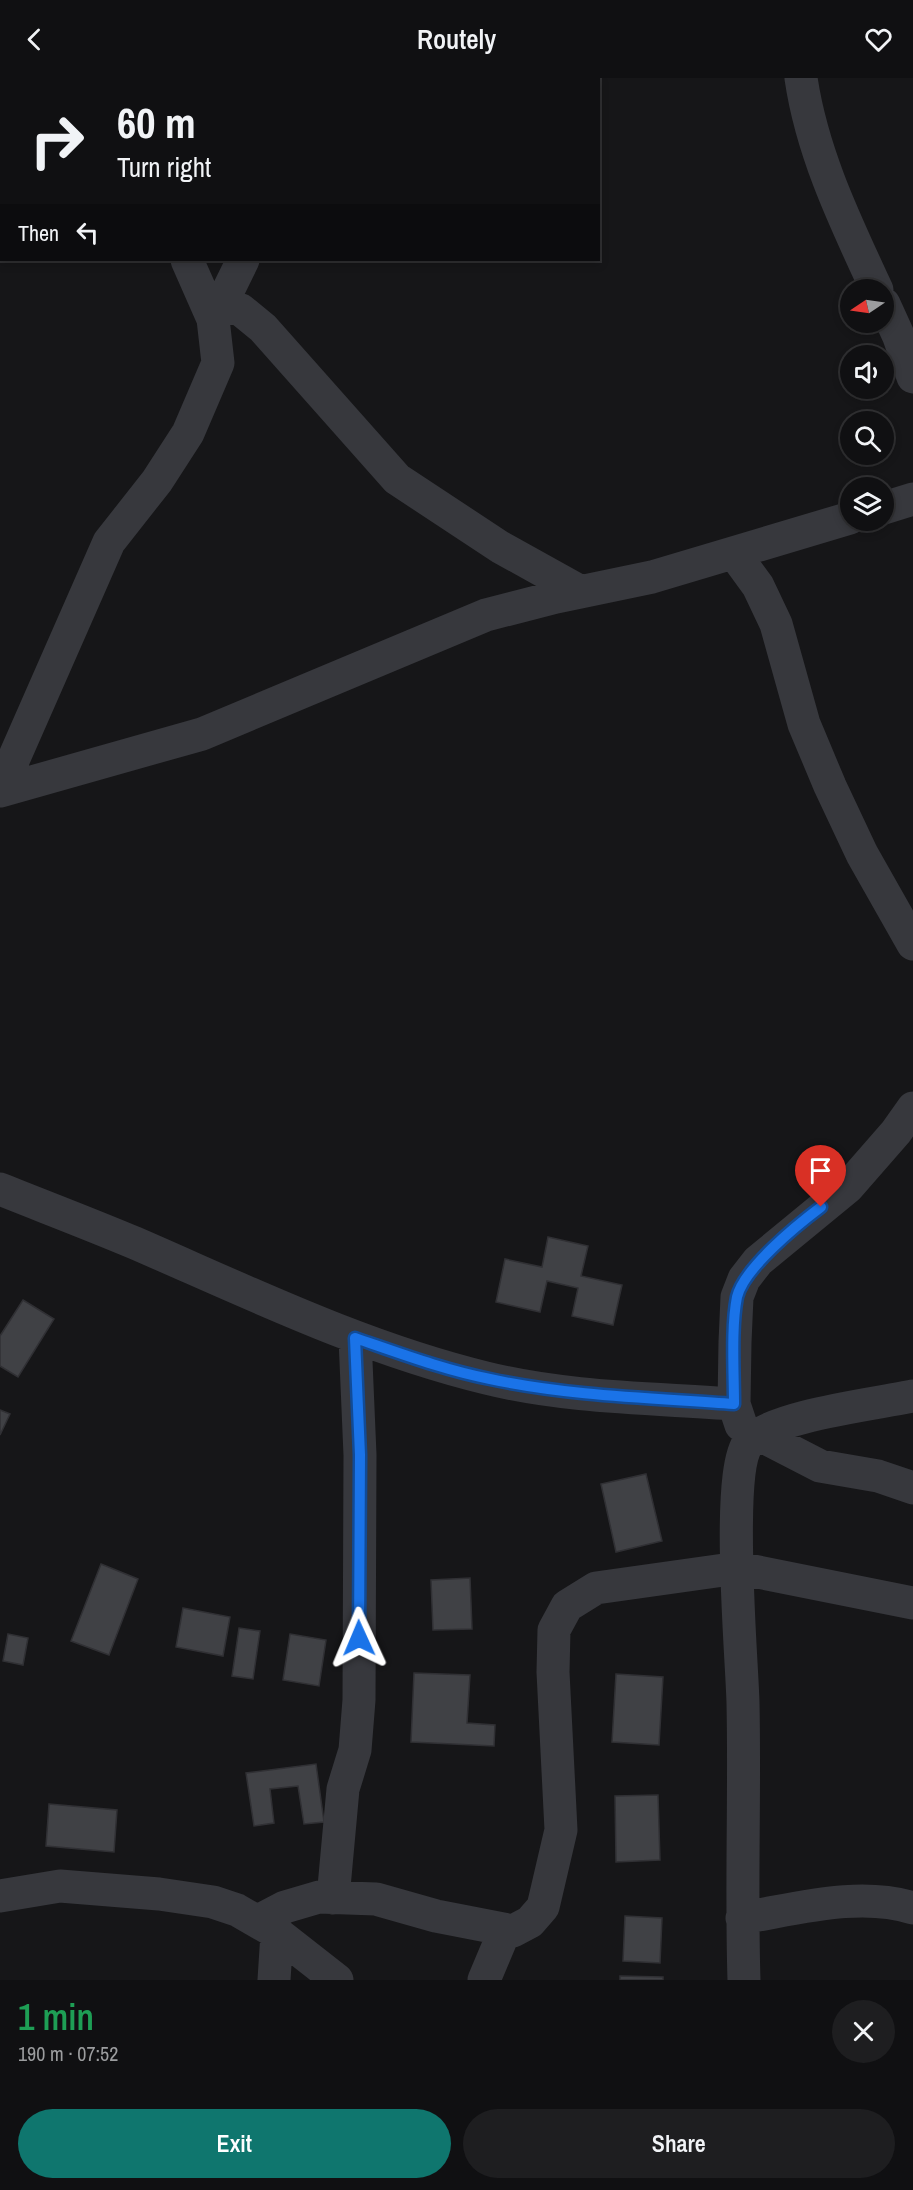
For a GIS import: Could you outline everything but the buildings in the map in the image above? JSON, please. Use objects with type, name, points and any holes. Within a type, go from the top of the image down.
[{"type":"street","points":[[801,78],[806,115],[825,170],[872,279]]},
{"type":"street","points":[[0,791],[109,542],[157,481],[188,433],[218,363],[213,302],[188,261]]},
{"type":"street","points":[[213,302],[242,261]]},
{"type":"street","points":[[213,302],[241,310],[263,328],[397,479],[500,547],[581,592]]},
{"type":"street","points":[[894,326],[913,378]]},
{"type":"street","points":[[894,505],[913,499]]},
{"type":"street","points":[[0,791],[202,734],[486,615],[652,577],[840,521]]},
{"type":"street","points":[[734,553],[758,586],[776,624],[804,724],[830,786],[862,854],[913,944]]},
{"type":"street","points":[[907,1122],[848,1187],[758,1261],[744,1279],[737,1297],[734,1404],[753,1439],[820,1466],[878,1476],[913,1488]]},
{"type":"street","points":[[0,1189],[132,1242],[355,1338],[434,1364],[488,1379],[538,1388],[734,1404]]},
{"type":"street","points":[[333,1898],[344,1789],[355,1750],[359,1700],[360,1455],[355,1338]]},
{"type":"street","points":[[744,1980],[743,1704],[738,1568],[738,1483],[753,1439],[778,1424],[913,1396]]},
{"type":"street","points":[[274,1980],[268,1927],[285,1907],[319,1897],[376,1899],[436,1916],[513,1930],[522,1927],[543,1907],[561,1830],[553,1672],[554,1630],[567,1606],[596,1588],[738,1568],[913,1603]]},
{"type":"street","points":[[0,1896],[60,1886],[159,1894],[213,1902],[237,1910],[268,1927],[337,1980]]},
{"type":"street","points":[[742,1918],[852,1901],[897,1903],[913,1908]]},
{"type":"street","points":[[484,1980],[505,1929]]},
{"type":"route","points":[[359,1638],[360,1455],[355,1338],[488,1379],[538,1388],[734,1404],[737,1297],[744,1279],[758,1261],[821,1207]]}]
